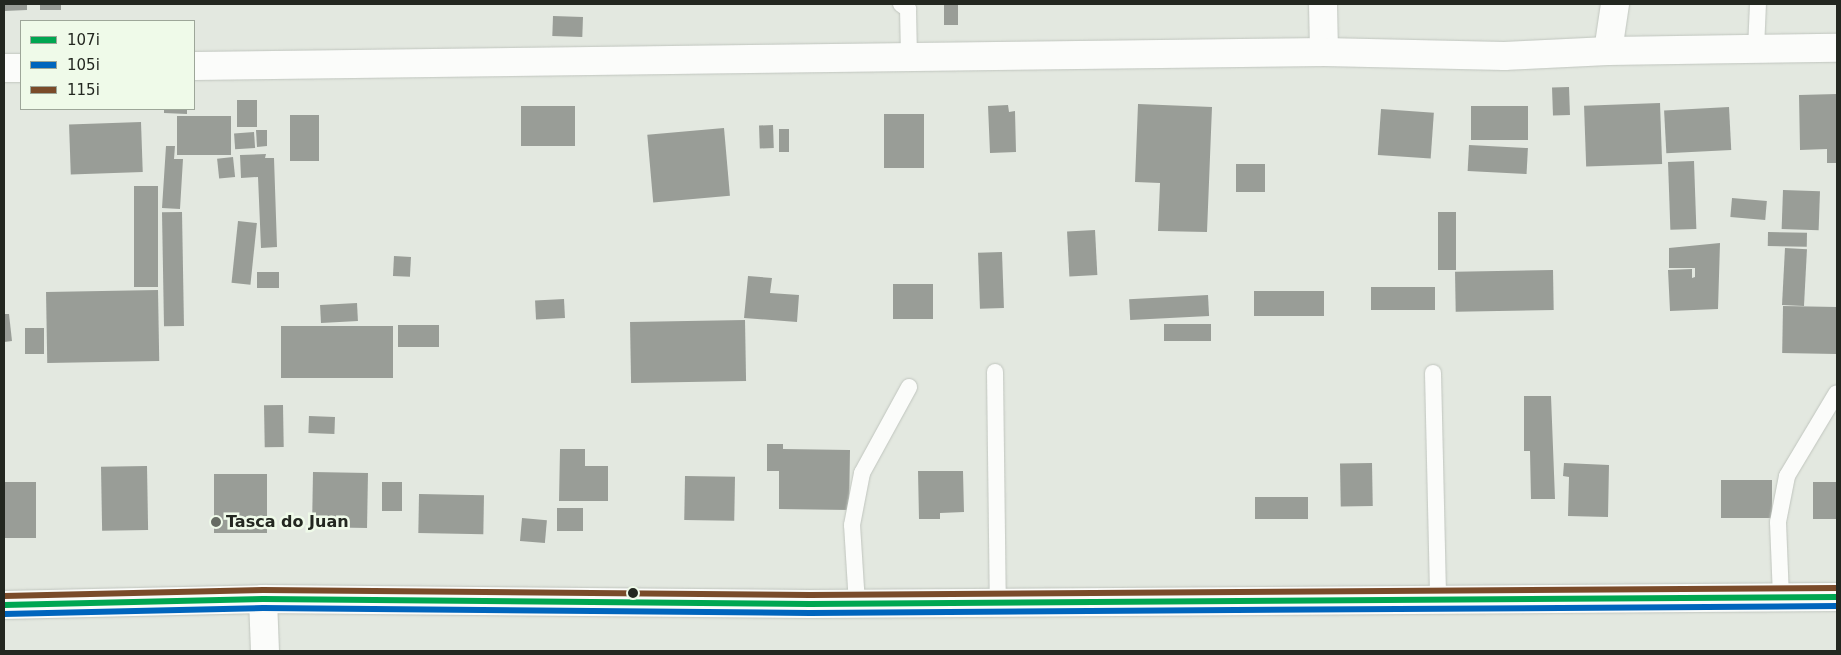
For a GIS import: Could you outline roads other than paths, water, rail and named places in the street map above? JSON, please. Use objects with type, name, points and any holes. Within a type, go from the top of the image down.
[{"type":"main road","points":[[1323,4],[1324,52]]},
{"type":"main road","points":[[1608,51],[1614,4]]},
{"type":"main road","points":[[195,66],[1324,52],[1504,56],[1608,51],[1837,48]]},
{"type":"main road","points":[[4,68],[20,68]]},
{"type":"main road","points":[[4,605],[263,599],[857,604],[1438,598],[1837,597]]},
{"type":"main road","points":[[263,599],[265,651]]},
{"type":"lane","points":[[901,4],[908,10],[910,57]]},
{"type":"lane","points":[[1756,49],[1758,4]]},
{"type":"lane","points":[[995,372],[998,602]]},
{"type":"lane","points":[[1433,373],[1438,598]]},
{"type":"lane","points":[[857,604],[852,525],[862,473],[909,387]]},
{"type":"lane","points":[[1781,597],[1778,522],[1787,476],[1836,394]]},
{"type":"place","name":"Tasca do Juan","points":[[216,522]]}]
